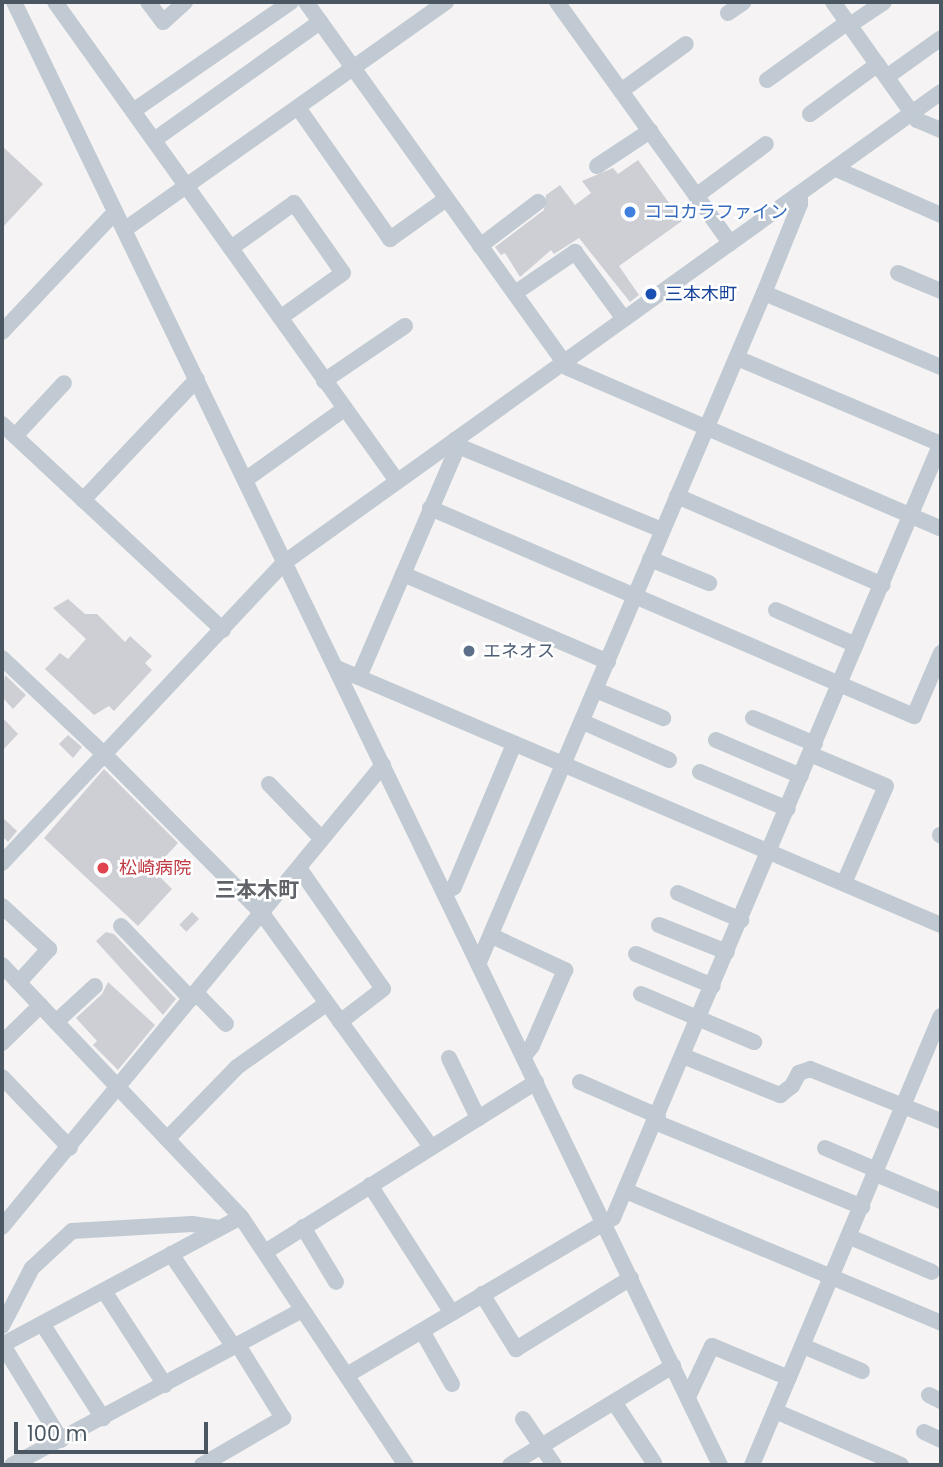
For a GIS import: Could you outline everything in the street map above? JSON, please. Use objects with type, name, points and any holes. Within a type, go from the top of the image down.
[{"type":"street","points":[[14,2],[720,1465]]},
{"type":"street","points":[[55,2],[397,481]]},
{"type":"street","points":[[148,2],[163,23],[187,5],[185,2]]},
{"type":"street","points":[[133,111],[291,2]]},
{"type":"street","points":[[306,2],[563,363],[706,429],[941,529]]},
{"type":"street","points":[[557,2],[730,243]]},
{"type":"street","points":[[729,13],[744,2]]},
{"type":"street","points":[[833,2],[912,113],[941,130]]},
{"type":"street","points":[[767,80],[884,2]]},
{"type":"street","points":[[124,230],[354,69],[443,3]]},
{"type":"street","points":[[154,139],[320,22]]},
{"type":"street","points":[[810,114],[941,38]]},
{"type":"street","points":[[621,91],[686,44]]},
{"type":"street","points":[[3,859],[106,755],[285,562],[397,481],[457,443],[563,363],[941,92]]},
{"type":"street","points":[[299,108],[390,239],[446,200]]},
{"type":"street","points":[[597,166],[650,131]]},
{"type":"street","points":[[696,196],[766,144]]},
{"type":"street","points":[[836,169],[941,215]]},
{"type":"street","points":[[479,962],[737,358],[800,204],[800,194]]},
{"type":"street","points":[[480,246],[538,202]]},
{"type":"street","points":[[231,248],[294,203],[343,273],[280,318]]},
{"type":"street","points":[[2,332],[115,212]]},
{"type":"street","points":[[515,293],[575,252],[624,319]]},
{"type":"street","points":[[898,273],[941,291]]},
{"type":"street","points":[[764,293],[941,368]]},
{"type":"street","points":[[324,381],[405,326]]},
{"type":"street","points":[[347,1375],[613,1218],[771,851],[856,645],[912,516],[936,468],[941,443],[737,358]]},
{"type":"street","points":[[83,500],[197,379]]},
{"type":"street","points":[[64,383],[7,434],[83,500],[223,630]]},
{"type":"street","points":[[245,480],[344,409]]},
{"type":"street","points":[[359,677],[457,443]]},
{"type":"street","points":[[457,443],[662,530]]},
{"type":"street","points":[[677,496],[883,585]]},
{"type":"street","points":[[430,508],[914,716],[941,653]]},
{"type":"street","points":[[650,559],[709,583]]},
{"type":"street","points":[[403,574],[608,662]]},
{"type":"street","points":[[776,610],[856,645]]},
{"type":"street","points":[[4,664],[106,755],[261,912],[430,1147]]},
{"type":"street","points":[[337,668],[941,925]]},
{"type":"street","points":[[596,691],[663,718]]},
{"type":"street","points":[[753,718],[886,786],[844,883]]},
{"type":"street","points":[[583,722],[669,760]]},
{"type":"street","points":[[716,740],[801,776]]},
{"type":"street","points":[[445,892],[454,887],[514,744]]},
{"type":"street","points":[[2,1227],[70,1148],[383,765]]},
{"type":"street","points":[[700,772],[788,809]]},
{"type":"street","points":[[269,784],[322,839]]},
{"type":"street","points":[[299,868],[383,989],[340,1022]]},
{"type":"street","points":[[678,893],[741,920]]},
{"type":"street","points":[[2,906],[49,949],[19,982]]},
{"type":"street","points":[[659,925],[727,953]]},
{"type":"street","points":[[121,926],[226,1024]]},
{"type":"street","points":[[492,936],[565,970],[524,1056]]},
{"type":"street","points":[[636,954],[713,986]]},
{"type":"street","points":[[2,965],[241,1217],[405,1465]]},
{"type":"street","points":[[56,1022],[94,986]]},
{"type":"street","points":[[641,994],[754,1042]]},
{"type":"street","points":[[167,1139],[237,1067],[327,1004]]},
{"type":"street","points":[[2,1043],[41,1005]]},
{"type":"street","points":[[752,1465],[903,1108],[935,1047],[941,1016]]},
{"type":"street","points":[[683,1056],[780,1095],[792,1086],[799,1073],[810,1069],[941,1121]]},
{"type":"street","points":[[449,1058],[478,1118]]},
{"type":"street","points":[[2,1077],[70,1148]]},
{"type":"street","points":[[265,1252],[536,1082]]},
{"type":"street","points":[[580,1082],[656,1119],[862,1207]]},
{"type":"street","points":[[825,1148],[941,1201]]},
{"type":"street","points":[[370,1185],[452,1313]]},
{"type":"street","points":[[626,1191],[941,1323]]},
{"type":"street","points":[[61,1440],[3,1346],[241,1217]]},
{"type":"street","points":[[2,1326],[32,1268],[72,1231],[192,1224],[220,1228]]},
{"type":"street","points":[[303,1227],[336,1282]]},
{"type":"street","points":[[849,1237],[932,1272]]},
{"type":"street","points":[[171,1254],[283,1418],[202,1465]]},
{"type":"street","points":[[482,1294],[516,1349],[631,1278]]},
{"type":"street","points":[[104,1291],[165,1385]]},
{"type":"street","points":[[23,1463],[302,1310]]},
{"type":"street","points":[[43,1325],[103,1418]]},
{"type":"street","points":[[422,1331],[452,1384]]},
{"type":"street","points":[[688,1397],[712,1346],[789,1378]]},
{"type":"street","points":[[803,1346],[862,1371]]},
{"type":"street","points":[[510,1465],[673,1366]]},
{"type":"street","points":[[614,1402],[654,1463]]},
{"type":"street","points":[[775,1411],[901,1465]]},
{"type":"street","points":[[523,1419],[554,1465]]},
{"type":"street","points":[[924,1432],[941,1440]]},
{"type":"building","points":[[2,146],[43,184],[2,228]]},
{"type":"building","points":[[638,160],[682,221],[619,266],[639,295],[630,302],[579,238],[554,254],[551,250],[520,277],[505,253],[501,255],[495,247],[544,210],[546,195],[560,185],[575,205],[591,193],[582,181],[613,168],[618,174]]},
{"type":"building","points":[[68,599],[85,614],[97,614],[125,642],[130,636],[152,656],[145,663],[152,670],[114,711],[109,706],[94,715],[45,669],[60,653],[68,659],[86,639],[53,608]]},
{"type":"building","points":[[5,675],[26,695],[13,709],[2,697]]},
{"type":"building","points":[[2,717],[18,734],[2,751]]},
{"type":"building","points":[[68,735],[82,747],[73,758],[59,744]]},
{"type":"building","points":[[104,769],[178,843],[153,870],[172,889],[138,926],[44,838]]},
{"type":"building","points":[[2,817],[17,831],[8,842],[2,836]]},
{"type":"building","points":[[192,912],[199,919],[186,932],[179,925]]},
{"type":"building","points":[[106,932],[114,934],[176,999],[163,1015],[96,941]]},
{"type":"building","points":[[108,982],[155,1025],[118,1070],[93,1045],[97,1041],[76,1018],[102,994]]},
{"type":"place","name":"ココカラファイン","points":[[630,212]]},
{"type":"place","name":"三本木町","points":[[651,294]]},
{"type":"place","name":"エネオス","points":[[469,651]]},
{"type":"place","name":"松崎病院","points":[[103,868]]},
{"type":"district","name":"三本木町","points":[[257,890]]}]
